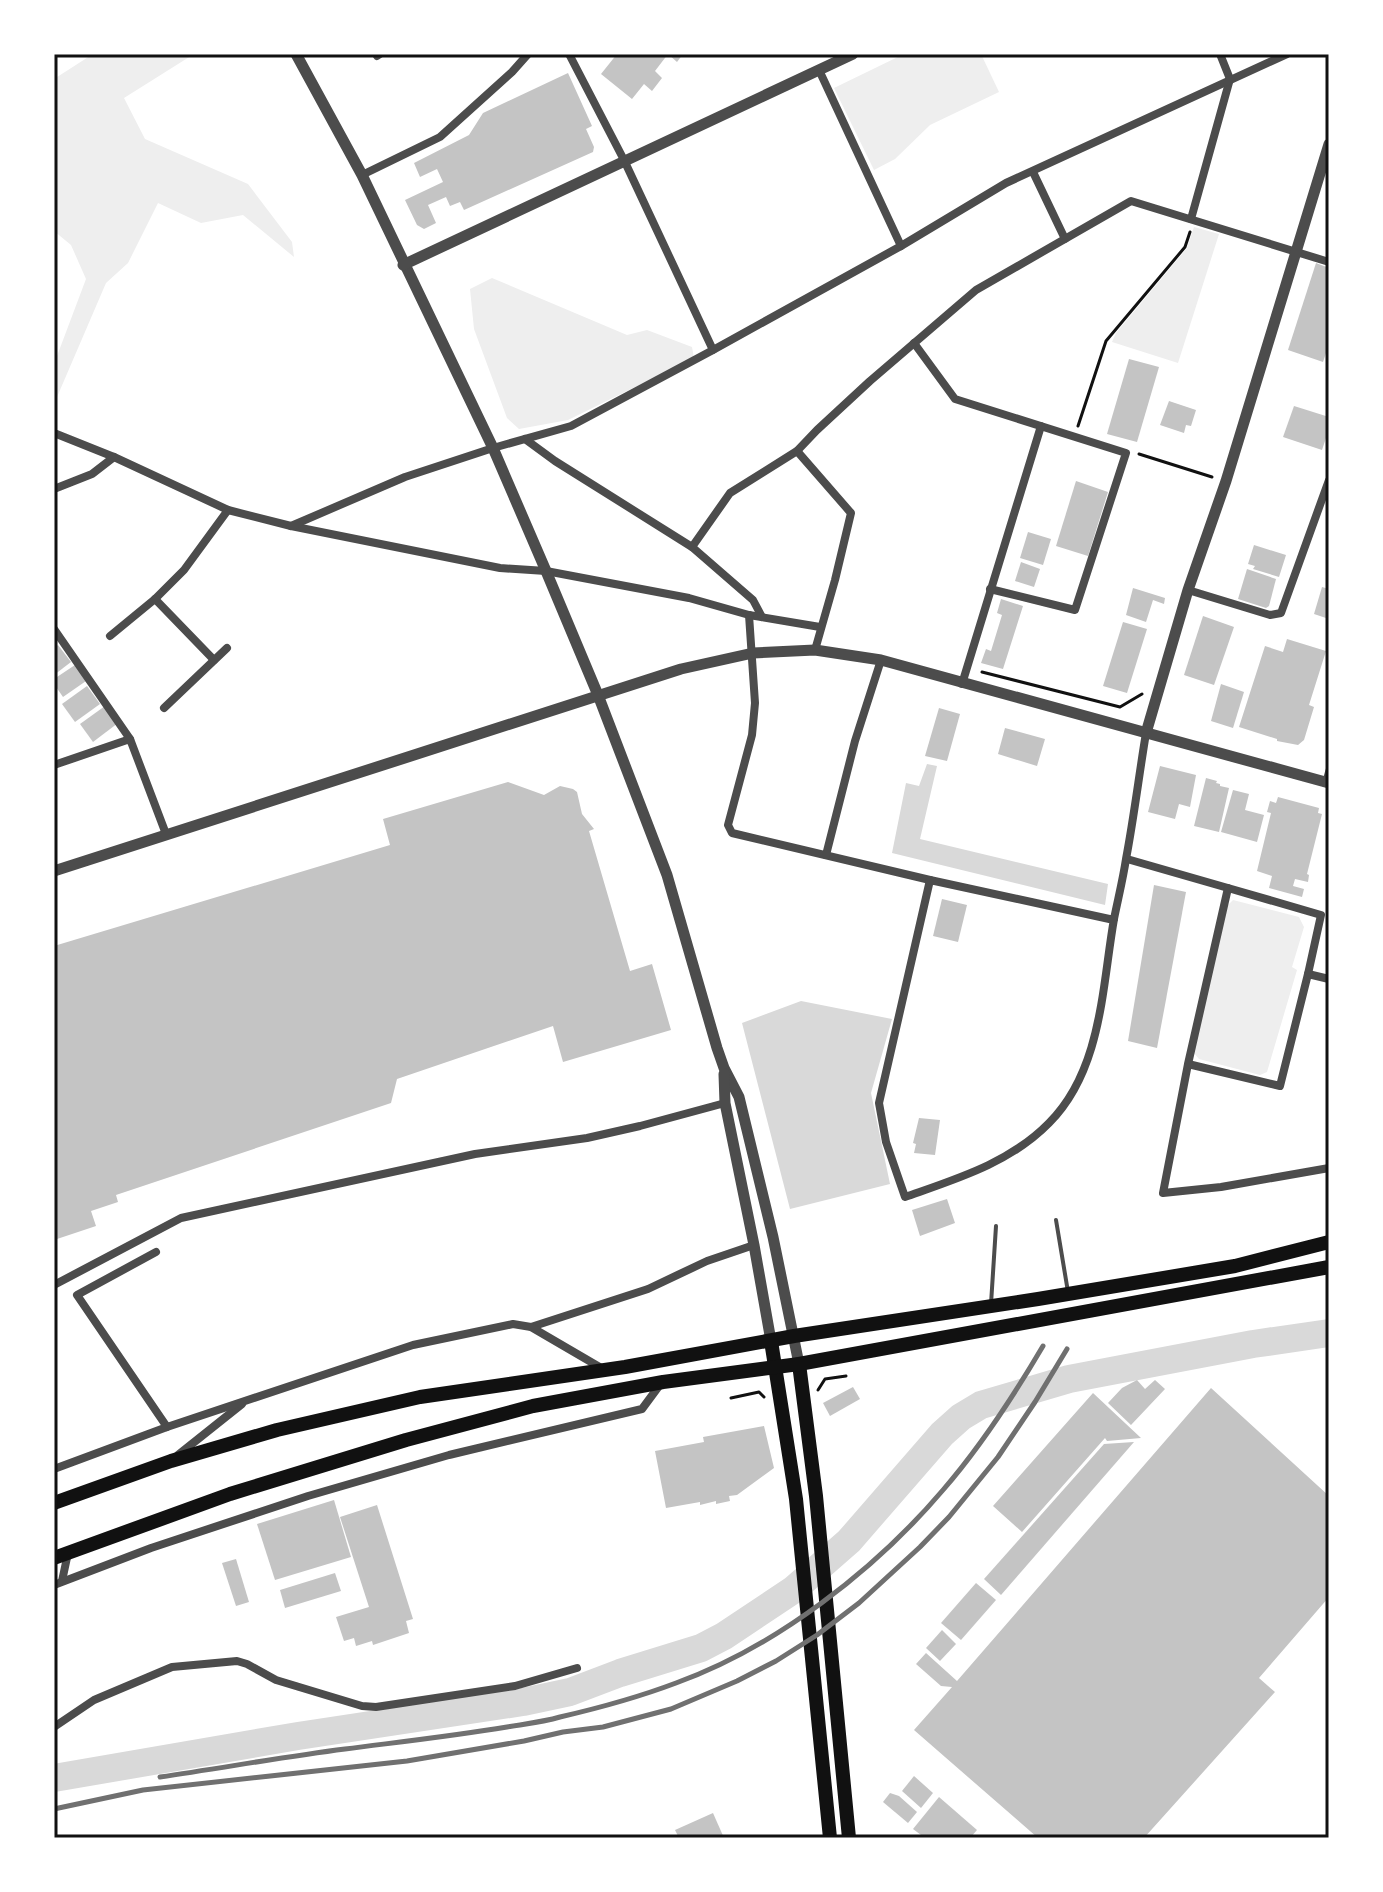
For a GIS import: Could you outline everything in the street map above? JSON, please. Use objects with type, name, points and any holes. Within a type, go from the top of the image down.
[{"type":"main road","points":[[54,1503],[171,1461],[277,1430],[420,1397],[1235,1266],[1329,1242]]},
{"type":"main road","points":[[61,1556],[230,1494],[406,1440],[533,1406],[663,1382],[799,1364],[1329,1267]]},
{"type":"main road","points":[[771,1341],[796,1499],[830,1838]]},
{"type":"main road","points":[[799,1364],[816,1496],[849,1838]]},
{"type":"street","points":[[296,54],[362,175],[493,448],[598,695],[667,875],[724,1068],[739,1097],[773,1237],[799,1364]]},
{"type":"street","points":[[362,175],[440,137],[528,54]]},
{"type":"street","points":[[569,54],[624,160],[713,350]]},
{"type":"street","points":[[403,265],[853,54]]},
{"type":"street","points":[[1191,219],[1230,79],[1220,54]]},
{"type":"street","points":[[291,526],[405,477],[571,426],[901,246],[1006,183],[1287,54]]},
{"type":"street","points":[[819,70],[901,246]]},
{"type":"street","points":[[930,880],[879,1103],[886,1142],[905,1197],[983,1169],[1016,1151],[1064,1108],[1084,1069],[1099,1025],[1146,733],[1329,144]]},
{"type":"street","points":[[1033,172],[1065,239]]},
{"type":"street","points":[[692,547],[730,493],[797,451],[976,290],[1131,201],[1329,262]]},
{"type":"street","points":[[914,343],[955,399],[1126,453],[1075,610],[990,589]]},
{"type":"street","points":[[962,684],[1041,426]]},
{"type":"street","points":[[54,433],[228,510],[291,526],[500,568],[546,571],[689,598],[749,615],[820,627]]},
{"type":"street","points":[[525,439],[692,547],[753,600],[762,617]]},
{"type":"street","points":[[797,451],[851,513],[815,650]]},
{"type":"street","points":[[54,489],[92,474],[114,457]]},
{"type":"street","points":[[1188,590],[1270,615],[1281,613],[1329,480]]},
{"type":"street","points":[[110,636],[184,570],[228,510]]},
{"type":"street","points":[[155,599],[214,660]]},
{"type":"street","points":[[749,615],[755,703],[752,735],[728,825],[732,833],[1114,920]]},
{"type":"street","points":[[54,629],[130,739],[166,834]]},
{"type":"street","points":[[164,708],[227,648]]},
{"type":"street","points":[[54,871],[681,669],[753,653],[815,650],[881,660],[1326,782]]},
{"type":"street","points":[[826,855],[855,741],[881,660]]},
{"type":"street","points":[[54,765],[130,739]]},
{"type":"street","points":[[1127,859],[1321,915],[1280,1086],[1188,1064]]},
{"type":"street","points":[[1228,888],[1188,1064],[1163,1193],[1221,1187],[1329,1168]]},
{"type":"street","points":[[1308,974],[1329,979]]},
{"type":"street","points":[[724,1068],[725,1103],[771,1341]]},
{"type":"street","points":[[54,1285],[181,1218],[475,1154],[587,1138],[725,1103]]},
{"type":"street","points":[[531,1327],[648,1289],[707,1261],[754,1245]]},
{"type":"street","points":[[156,1252],[77,1295],[167,1427]]},
{"type":"street","points":[[54,1469],[167,1427],[413,1345],[513,1324],[531,1327],[603,1370]]},
{"type":"street","points":[[61,1556],[58,1583],[151,1548],[308,1496],[449,1455],[642,1409],[663,1382]]},
{"type":"street","points":[[171,1461],[249,1399]]},
{"type":"street","points":[[54,1727],[94,1700],[172,1667],[237,1661],[276,1680],[362,1706],[376,1707],[515,1686],[577,1668]]},
{"type":"lane","points":[[1326,782],[1329,765]]},
{"type":"lane","points":[[1056,1220],[1069,1294]]},
{"type":"lane","points":[[991,1307],[996,1226]]},
{"type":"path","points":[[1074,437],[1106,341],[1185,247],[1192,226],[1191,219]]},
{"type":"path","points":[[1126,453],[1132,452],[1212,477]]},
{"type":"path","points":[[975,671],[1120,707],[1145,692]]},
{"type":"shaded area","points":[[93,54],[194,54],[124,98],[145,139],[248,184],[292,242],[294,257],[243,215],[201,223],[158,203],[128,263],[106,283],[54,404],[54,364],[86,279],[71,245],[54,231],[54,79]]},
{"type":"shaded area","points":[[904,54],[981,54],[999,92],[930,125],[895,159],[874,170],[834,88]]},
{"type":"shaded area","points":[[1194,227],[1219,234],[1178,363],[1112,342],[1116,333],[1187,248]]},
{"type":"shaded area","points":[[492,278],[627,335],[647,330],[692,347],[694,358],[568,420],[519,429],[507,418],[474,329],[470,289]]},
{"type":"shaded area","points":[[927,764],[937,766],[920,839],[1108,884],[1105,905],[892,853],[906,783],[919,786]]},
{"type":"shaded area","points":[[1233,900],[1299,917],[1304,927],[1292,967],[1297,970],[1267,1072],[1260,1075],[1199,1059],[1194,1053],[1227,906]]},
{"type":"shaded area","points":[[801,1001],[892,1019],[871,1093],[890,1184],[790,1209],[742,1023]]},
{"type":"building","points":[[617,54],[668,54],[655,71],[662,78],[652,91],[644,84],[632,99],[601,74]]},
{"type":"building","points":[[668,54],[683,54],[677,62]]},
{"type":"building","points":[[568,73],[592,126],[586,129],[594,147],[593,152],[464,210],[460,202],[450,206],[446,197],[428,205],[436,223],[424,229],[417,225],[405,200],[443,182],[437,169],[420,177],[414,163],[469,135],[483,113]]},
{"type":"building","points":[[1316,263],[1329,268],[1329,344],[1323,362],[1288,350]]},
{"type":"building","points":[[1129,359],[1159,367],[1137,442],[1107,434]]},
{"type":"building","points":[[1169,401],[1196,410],[1191,426],[1186,425],[1184,433],[1160,425]]},
{"type":"building","points":[[1294,406],[1329,417],[1329,429],[1322,450],[1283,437]]},
{"type":"building","points":[[1076,481],[1108,492],[1088,556],[1056,546]]},
{"type":"building","points":[[1028,532],[1051,539],[1043,565],[1020,558]]},
{"type":"building","points":[[1254,545],[1286,555],[1279,577],[1253,569],[1255,566],[1248,564]]},
{"type":"building","points":[[1021,562],[1040,569],[1034,587],[1015,581]]},
{"type":"building","points":[[1247,569],[1276,579],[1266,608],[1238,599]]},
{"type":"building","points":[[1322,587],[1329,589],[1329,619],[1314,614]]},
{"type":"building","points":[[1133,588],[1165,598],[1164,604],[1153,600],[1146,622],[1126,615]]},
{"type":"building","points":[[1001,599],[1023,606],[1003,669],[981,663],[986,649],[991,651],[1002,615],[997,613]]},
{"type":"building","points":[[1203,616],[1234,627],[1214,685],[1184,675]]},
{"type":"building","points":[[1123,622],[1147,629],[1127,693],[1103,686]]},
{"type":"building","points":[[1287,639],[1326,651],[1309,705],[1314,707],[1304,740],[1298,745],[1239,727],[1265,646],[1283,652]]},
{"type":"building","points":[[58,645],[71,662],[54,675],[54,648]]},
{"type":"building","points":[[75,665],[86,681],[63,697],[54,679]]},
{"type":"building","points":[[1221,684],[1244,692],[1233,728],[1211,721]]},
{"type":"building","points":[[87,686],[100,704],[75,722],[62,704]]},
{"type":"building","points":[[105,706],[118,723],[93,742],[80,724]]},
{"type":"building","points":[[939,708],[960,714],[947,761],[925,756]]},
{"type":"building","points":[[1005,728],[1045,739],[1037,766],[998,754]]},
{"type":"building","points":[[1160,766],[1196,775],[1190,807],[1179,804],[1175,819],[1148,812]]},
{"type":"building","points":[[1206,778],[1229,788],[1219,832],[1194,826]]},
{"type":"building","points":[[508,782],[544,795],[560,786],[577,792],[582,814],[594,829],[589,831],[630,971],[652,964],[671,1030],[563,1062],[553,1026],[397,1079],[391,1103],[116,1195],[118,1202],[91,1211],[96,1226],[54,1240],[54,946],[390,845],[383,819]]},
{"type":"building","points":[[1233,790],[1249,794],[1245,810],[1264,815],[1257,842],[1221,832]]},
{"type":"building","points":[[1278,797],[1319,808],[1318,813],[1322,814],[1307,874],[1308,882],[1295,879],[1293,886],[1304,889],[1302,897],[1269,888],[1272,876],[1257,871],[1271,813],[1267,812],[1270,801],[1276,803]]},
{"type":"building","points":[[1154,885],[1186,892],[1157,1048],[1128,1041]]},
{"type":"building","points":[[942,899],[967,905],[958,942],[933,936]]},
{"type":"building","points":[[919,1118],[940,1120],[935,1155],[914,1153],[916,1144],[913,1143]]},
{"type":"building","points":[[947,1199],[955,1223],[920,1236],[912,1210]]},
{"type":"building","points":[[1137,1380],[1145,1389],[1155,1380],[1165,1389],[1131,1425],[1108,1403],[1122,1388]]},
{"type":"building","points":[[853,1387],[860,1399],[830,1416],[823,1403]]},
{"type":"building","points":[[1211,1388],[1329,1496],[1329,1597],[1259,1678],[1275,1692],[1144,1838],[1038,1838],[914,1730],[952,1687],[941,1686],[916,1664],[926,1653],[957,1681]]},
{"type":"building","points":[[1093,1393],[1141,1438],[1107,1441],[1105,1438],[1022,1532],[993,1506]]},
{"type":"building","points":[[764,1426],[774,1468],[737,1495],[729,1496],[730,1501],[666,1508],[655,1451],[704,1442],[703,1437]]},
{"type":"building","points":[[1134,1442],[1001,1595],[984,1579],[1104,1444]]},
{"type":"building","points":[[334,1500],[351,1557],[275,1580],[257,1524]]},
{"type":"building","points":[[377,1505],[413,1619],[406,1621],[409,1633],[373,1645],[372,1641],[356,1646],[354,1638],[344,1641],[336,1617],[369,1607],[340,1517]]},
{"type":"building","points":[[236,1559],[249,1602],[236,1606],[222,1563]]},
{"type":"building","points":[[335,1573],[341,1591],[285,1608],[280,1590]]},
{"type":"building","points":[[976,1583],[996,1600],[961,1640],[941,1623]]},
{"type":"building","points":[[942,1630],[956,1644],[940,1661],[926,1648]]},
{"type":"building","points":[[914,1776],[933,1793],[921,1808],[902,1791]]},
{"type":"building","points":[[890,1793],[899,1796],[917,1812],[908,1823],[883,1802]]},
{"type":"building","points":[[939,1797],[977,1830],[970,1838],[925,1838],[913,1829]]},
{"type":"building","points":[[713,1813],[724,1838],[679,1838],[675,1830]]},
{"type":"waterway","points":[[54,1778],[298,1736],[523,1702],[570,1692],[701,1648],[793,1590],[849,1541],[942,1434],[981,1405],[1069,1379],[1253,1344],[1329,1333]]},
{"type":"railway","points":[[160,1777],[541,1722],[633,1698],[713,1668],[750,1649],[822,1603],[887,1549],[971,1456],[1043,1346]]},
{"type":"railway","points":[[54,1809],[143,1790],[407,1761],[603,1727],[671,1709],[737,1681],[817,1635],[859,1603],[920,1547],[998,1457],[1067,1349]]}]
